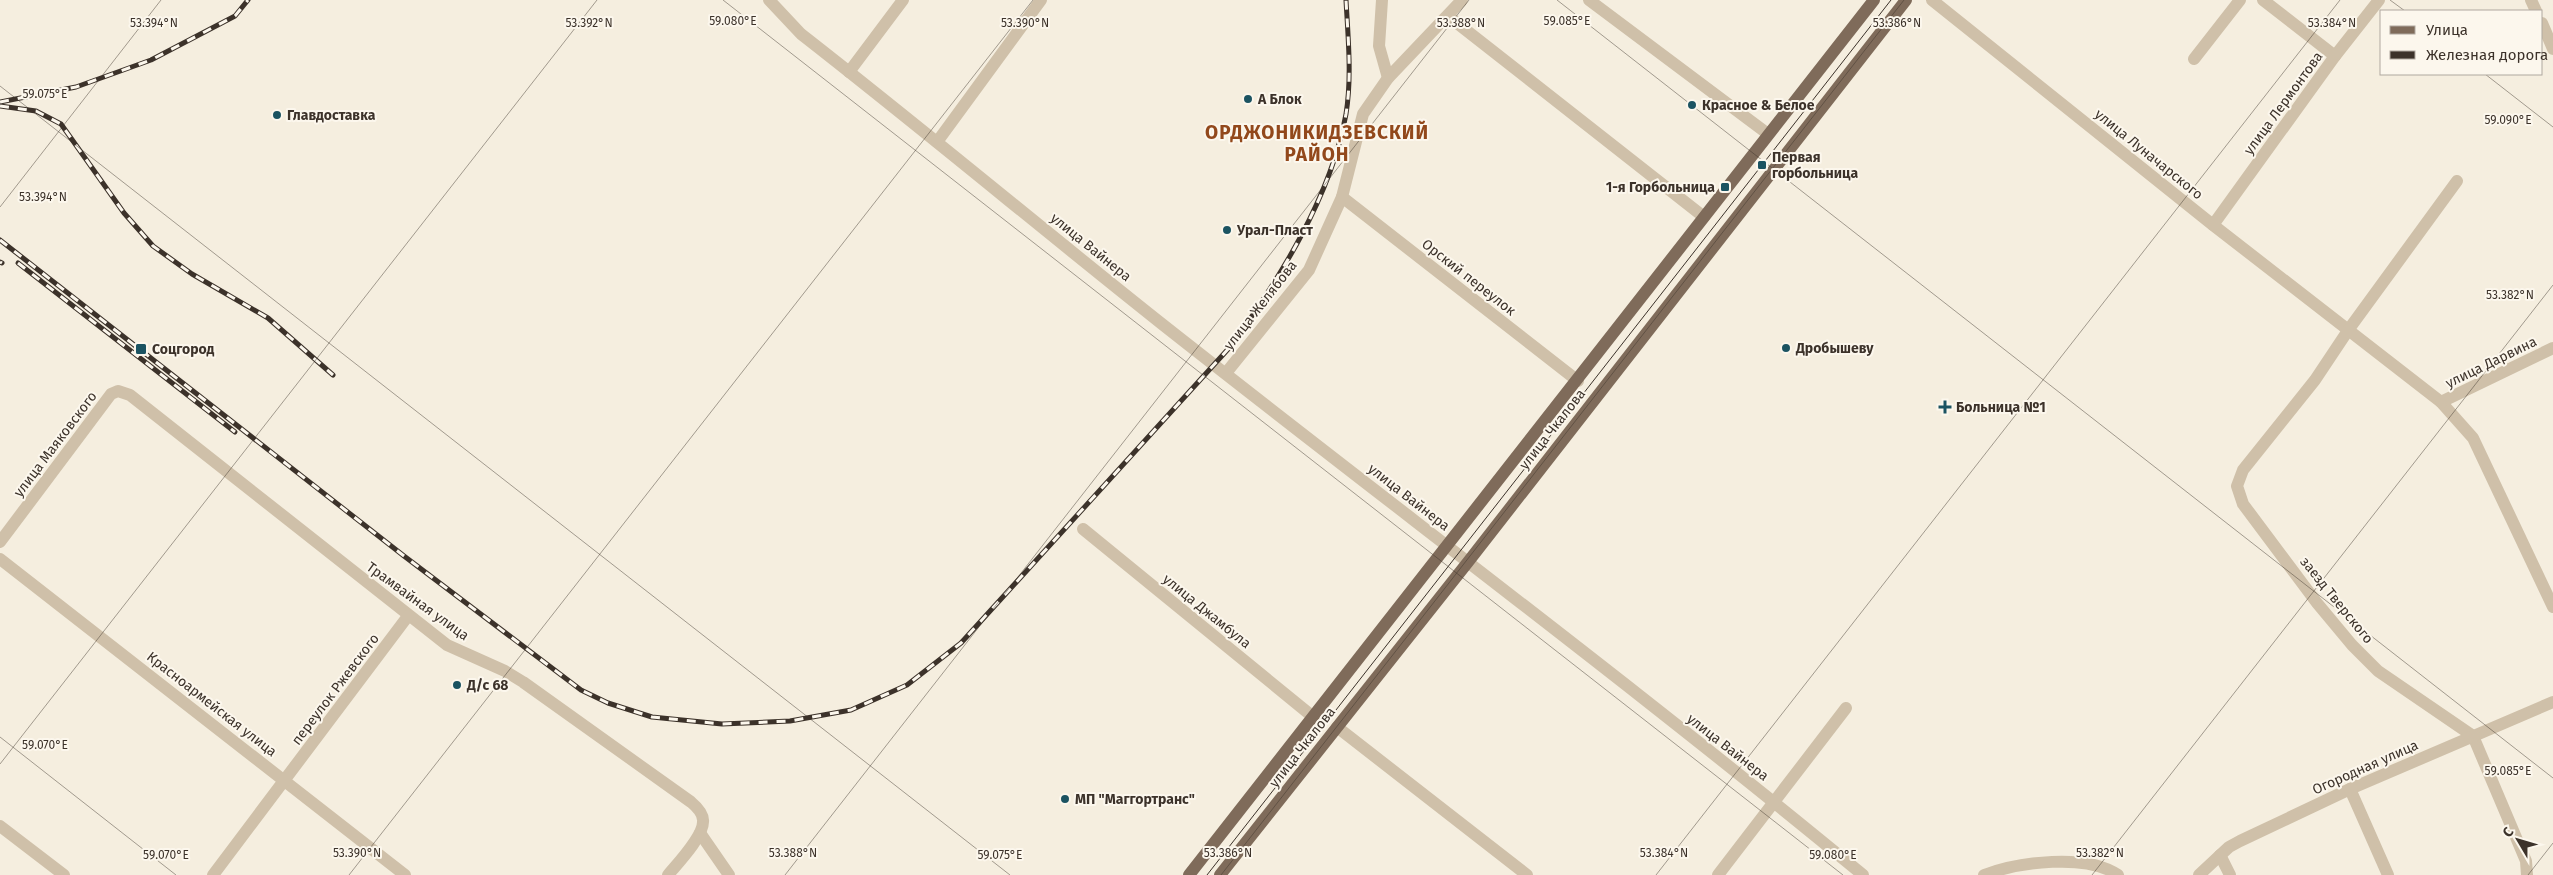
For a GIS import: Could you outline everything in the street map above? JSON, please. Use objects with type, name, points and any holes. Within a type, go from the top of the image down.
[{"type":"main road","name":"улица Чкалова","points":[[1189,875],[1312,716],[1578,381],[1874,0]]},
{"type":"main road","name":"улица Чкалова","points":[[1220,875],[1468,562],[1906,0]]},
{"type":"street","name":"улица Вайнера","points":[[769,0],[801,34],[1226,373],[1775,802],[1863,875]]},
{"type":"street","points":[[849,72],[903,0]]},
{"type":"street","points":[[937,142],[1041,0]]},
{"type":"street","points":[[1382,0],[1379,46],[1388,78]]},
{"type":"street","name":"улица Желябова","points":[[1226,373],[1309,270],[1342,197],[1363,114],[1388,78],[1462,0]]},
{"type":"street","points":[[1589,0],[1768,134]]},
{"type":"street","name":"улица Луначарского","points":[[1932,0],[2213,225],[2442,402],[2473,438],[2553,607]]},
{"type":"street","points":[[2194,59],[2240,0]]},
{"type":"street","points":[[2263,0],[2336,56]]},
{"type":"street","name":"улица Лермонтова","points":[[2213,225],[2336,56],[2380,0]]},
{"type":"street","points":[[1448,16],[1704,217]]},
{"type":"street","points":[[2543,25],[2553,48]]},
{"type":"street","points":[[2349,329],[2457,181]]},
{"type":"street","name":"Орский переулок","points":[[1342,197],[1578,381]]},
{"type":"street","name":"заезд Тверского","points":[[2349,329],[2315,380],[2243,470],[2237,486],[2239,496],[2316,603],[2352,645],[2378,671],[2473,736]]},
{"type":"street","name":"улица Дарвина","points":[[2442,402],[2553,348]]},
{"type":"street","name":"улица Маяковского","points":[[0,542],[106,400],[118,391]]},
{"type":"street","name":"Трамвайная улица","points":[[118,391],[130,394],[447,645],[481,659],[523,682],[691,802],[702,816],[703,822],[700,833],[729,875]]},
{"type":"street","name":"улица Джамбула","points":[[1083,528],[1312,716]]},
{"type":"street","name":"Красноармейская улица","points":[[0,558],[405,875]]},
{"type":"street","name":"переулок Ржевского","points":[[213,875],[408,616]]},
{"type":"street","name":"Огородная улица","points":[[2199,875],[2220,855],[2240,841],[2350,789],[2553,702]]},
{"type":"street","points":[[1718,875],[1846,708]]},
{"type":"street","points":[[1337,727],[1527,875]]},
{"type":"street","points":[[2473,736],[2526,861],[2529,871],[2527,875]]},
{"type":"street","points":[[2350,789],[2388,875]]},
{"type":"street","points":[[0,826],[64,875]]},
{"type":"street","points":[[668,875],[700,833]]},
{"type":"street","points":[[2220,855],[2230,875]]},
{"type":"street","points":[[1984,875],[2022,865],[2066,862],[2095,865],[2118,875]]},
{"type":"tram line","points":[[1207,875],[1891,0]]},
{"type":"railway","points":[[0,102],[76,87],[151,60],[235,16],[248,0]]},
{"type":"railway","points":[[0,240],[404,556],[581,690],[608,703],[652,717],[722,724],[790,721],[851,710],[907,685],[961,643],[1230,347],[1267,294],[1301,237],[1316,207],[1339,145],[1346,114],[1349,86],[1346,0]]},
{"type":"railway","points":[[0,106],[36,111],[61,124],[124,213],[153,246],[192,274],[268,318],[333,375]]},
{"type":"railway","points":[[18,263],[235,432]]},
{"type":"place","name":"А Блок","points":[[1248,99]]},
{"type":"place","name":"Красное & Белое","points":[[1692,105]]},
{"type":"place","name":"Главдоставка","points":[[277,115]]},
{"type":"place","name":"Первая горбольница","points":[[1762,165]]},
{"type":"place","name":"1-я Горбольница","points":[[1725,187]]},
{"type":"place","name":"Урал-Пласт","points":[[1227,230]]},
{"type":"place","name":"Дробышеву","points":[[1786,348]]},
{"type":"place","name":"Соцгород","points":[[141,349]]},
{"type":"place","name":"Больница №1","points":[[1945,407]]},
{"type":"place","name":"Д/с 68","points":[[457,685]]},
{"type":"place","name":"МП \"Маггортранс\"","points":[[1065,799]]},
{"type":"district","name":"ОРДЖОНИКИДЗЕВСКИЙ РАЙОН","points":[[1317,143]]}]
